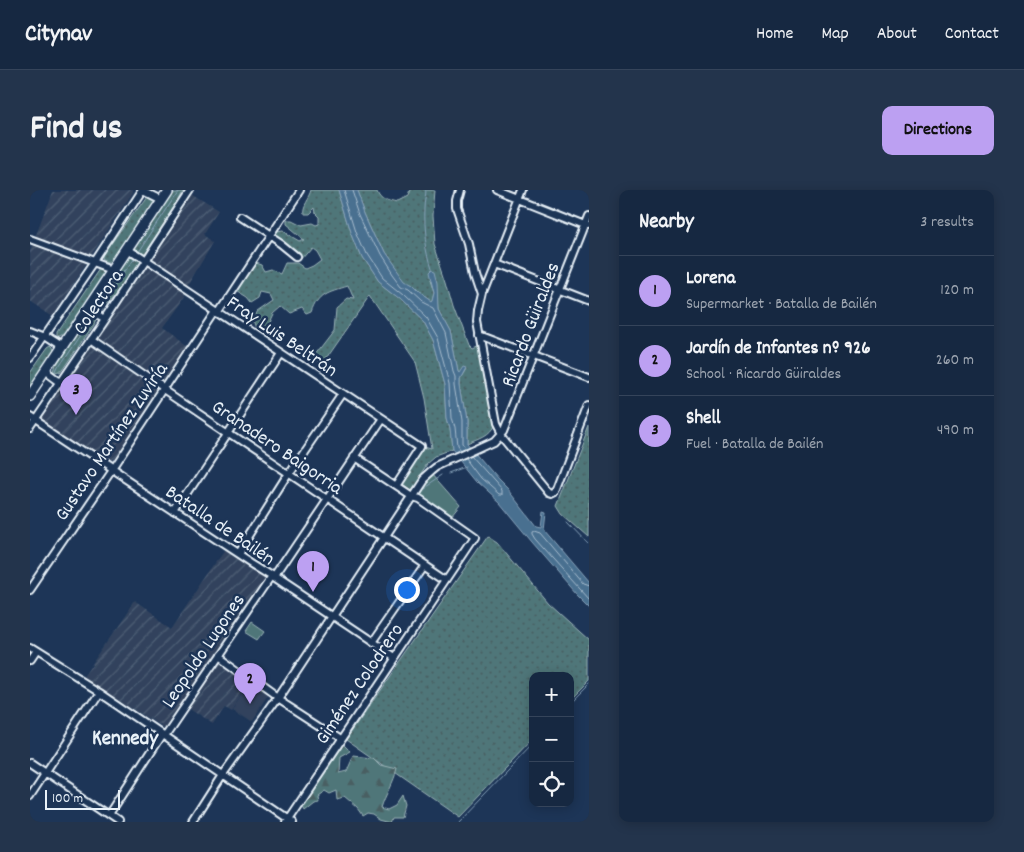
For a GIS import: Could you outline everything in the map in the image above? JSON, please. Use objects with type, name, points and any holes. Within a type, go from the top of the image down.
[{"type":"highway","points":[[30,396],[167,190]]},
{"type":"street","points":[[143,190],[161,199]]},
{"type":"street","name":"Colectora","points":[[30,358],[143,190]]},
{"type":"street","name":"Colectora","points":[[30,429],[33,418],[61,383],[190,190]]},
{"type":"street","name":"Gustavo Martínez Zuviría","points":[[30,590],[299,190]]},
{"type":"street","points":[[460,190],[457,209],[469,244],[482,294]]},
{"type":"street","points":[[497,190],[587,226]]},
{"type":"street","points":[[523,190],[482,294],[477,322],[496,424],[501,434],[549,493],[554,494],[556,492],[589,405]]},
{"type":"street","points":[[240,216],[281,244],[296,257]]},
{"type":"street","name":"Ricardo Güiraldes","points":[[411,496],[432,470],[494,441],[501,434],[509,420],[533,356],[587,226],[589,216]]},
{"type":"street","points":[[30,239],[114,270]]},
{"type":"street","name":"Fray Luis Beltrán","points":[[127,250],[422,446],[396,486]]},
{"type":"street","points":[[494,264],[589,301]]},
{"type":"street","points":[[88,308],[105,319]]},
{"type":"street","points":[[30,331],[45,337],[62,348]]},
{"type":"street","points":[[479,335],[589,377]]},
{"type":"street","name":"Granadero Baigorria","points":[[91,339],[447,580]]},
{"type":"street","points":[[175,513],[281,352]]},
{"type":"street","points":[[46,372],[61,383]]},
{"type":"street","points":[[238,554],[343,394]]},
{"type":"street","name":"Batalla de Bailén","points":[[33,418],[394,658]]},
{"type":"street","name":"Leopoldo Lugones","points":[[108,818],[163,734],[273,577],[380,419]]},
{"type":"street","points":[[193,822],[223,775],[278,698],[411,496],[354,458]]},
{"type":"street","name":"Giménez Colodrero","points":[[288,821],[340,738],[475,538],[418,498],[411,496]]},
{"type":"street","points":[[371,643],[425,564]]},
{"type":"street","points":[[30,661],[33,650],[99,691],[288,821]]},
{"type":"street","points":[[218,655],[278,698],[340,738]]},
{"type":"street","points":[[30,796],[99,691]]},
{"type":"street","points":[[30,763],[108,818],[118,822]]},
{"type":"shaded area","points":[[53,190],[133,190],[133,193],[53,316],[30,301],[30,251]]},
{"type":"shaded area","points":[[190,194],[219,212],[205,234],[215,241],[185,291],[187,293],[162,328],[188,347],[112,462],[107,463],[41,419]]},
{"type":"shaded area","points":[[224,550],[267,578],[165,728],[84,676],[135,602],[172,627]]},
{"type":"shaded area","points":[[218,661],[249,683],[231,710],[224,706],[212,725],[186,708]]},
{"type":"shaded area","points":[[249,683],[269,696],[252,722],[232,709]]},
{"type":"green space","points":[[173,190],[183,190],[143,253],[137,254],[134,251],[135,248]]},
{"type":"green space","points":[[311,190],[339,190],[362,258],[378,282],[400,299],[423,321],[433,340],[445,384],[447,418],[452,451],[436,457],[428,464],[410,490],[402,484],[425,447],[432,449],[424,398],[415,362],[370,296],[322,365],[312,360],[335,330],[337,307],[346,299],[353,300],[347,286],[325,294],[318,301],[312,313],[307,315],[302,309],[289,314],[280,306],[272,313],[264,330],[255,328],[252,320],[258,311],[274,300],[271,294],[262,292],[260,298],[252,303],[248,298],[235,290],[253,262],[262,265],[266,272],[273,270],[282,274],[287,263],[298,263],[305,268],[320,259],[311,247],[300,260],[292,256],[273,236],[275,232],[283,231],[300,241],[304,239],[286,224],[286,220],[291,220],[301,225],[319,224],[319,216],[315,212],[314,207],[308,213],[303,213],[303,207]]},
{"type":"green space","points":[[357,190],[377,190],[382,198],[397,203],[407,198],[410,190],[435,190],[433,216],[435,244],[469,345],[472,348],[479,345],[494,425],[483,437],[467,444],[467,422],[461,378],[467,368],[459,371],[451,331],[439,309],[438,298],[430,280],[434,293],[431,302],[411,286],[404,283],[384,254]]},
{"type":"green space","points":[[149,196],[152,197],[153,203],[115,261],[105,261],[104,257]]},
{"type":"green space","points":[[130,257],[135,258],[137,261],[136,267],[103,310],[97,311],[97,305]]},
{"type":"green space","points":[[101,269],[106,271],[105,274],[65,335],[56,339],[56,335]]},
{"type":"green space","points":[[93,314],[96,319],[94,324],[61,373],[55,373],[57,366],[88,317]]},
{"type":"green space","points":[[50,347],[53,353],[30,387],[30,373]]},
{"type":"green space","points":[[589,427],[589,537],[563,514],[558,506]]},
{"type":"green space","points":[[432,474],[461,507],[452,518],[420,496],[421,487]]},
{"type":"green space","points":[[488,536],[497,542],[548,603],[589,640],[589,681],[574,696],[574,672],[529,672],[529,743],[458,817],[346,739]]},
{"type":"green space","points":[[252,622],[265,631],[259,639],[246,631]]},
{"type":"green space","points":[[338,745],[344,746],[350,752],[339,758],[338,774],[346,772],[353,756],[374,758],[381,765],[397,769],[382,807],[389,809],[397,805],[403,796],[406,806],[403,817],[394,817],[392,822],[381,819],[374,814],[368,813],[363,816],[345,798],[337,800],[336,790],[329,793],[324,790],[317,795],[318,800],[313,801],[303,809],[300,803]]},
{"type":"water","points":[[339,190],[357,190],[384,254],[404,282],[431,302],[434,293],[429,272],[432,269],[435,270],[438,282],[439,309],[451,331],[459,371],[464,366],[467,367],[461,378],[461,384],[467,422],[467,444],[508,490],[536,526],[541,527],[543,511],[546,512],[544,530],[589,583],[589,606],[499,502],[477,482],[452,451],[447,418],[445,384],[433,340],[423,321],[400,299],[378,282],[362,258]]},
{"type":"waterway","points":[[137,252],[178,190]]},
{"type":"waterway","points":[[426,190],[424,207],[425,232],[432,268]]},
{"type":"waterway","points":[[98,310],[133,258]]},
{"type":"waterway","points":[[57,373],[93,317]]},
{"type":"waterway","points":[[451,473],[467,467]]},
{"type":"waterway","points":[[422,489],[443,475]]},
{"type":"waterway","points":[[568,522],[589,544]]},
{"type":"waterway","points":[[574,699],[589,684]]},
{"type":"waterway","points":[[458,822],[529,748]]},
{"type":"place","name":"Shell","points":[[76,415]]},
{"type":"place","name":"Lorena","points":[[313,592]]},
{"type":"place","name":"Jardín de Infantes nº 926","points":[[250,704]]},
{"type":"district","name":"Kennedy","points":[[125,737]]}]
